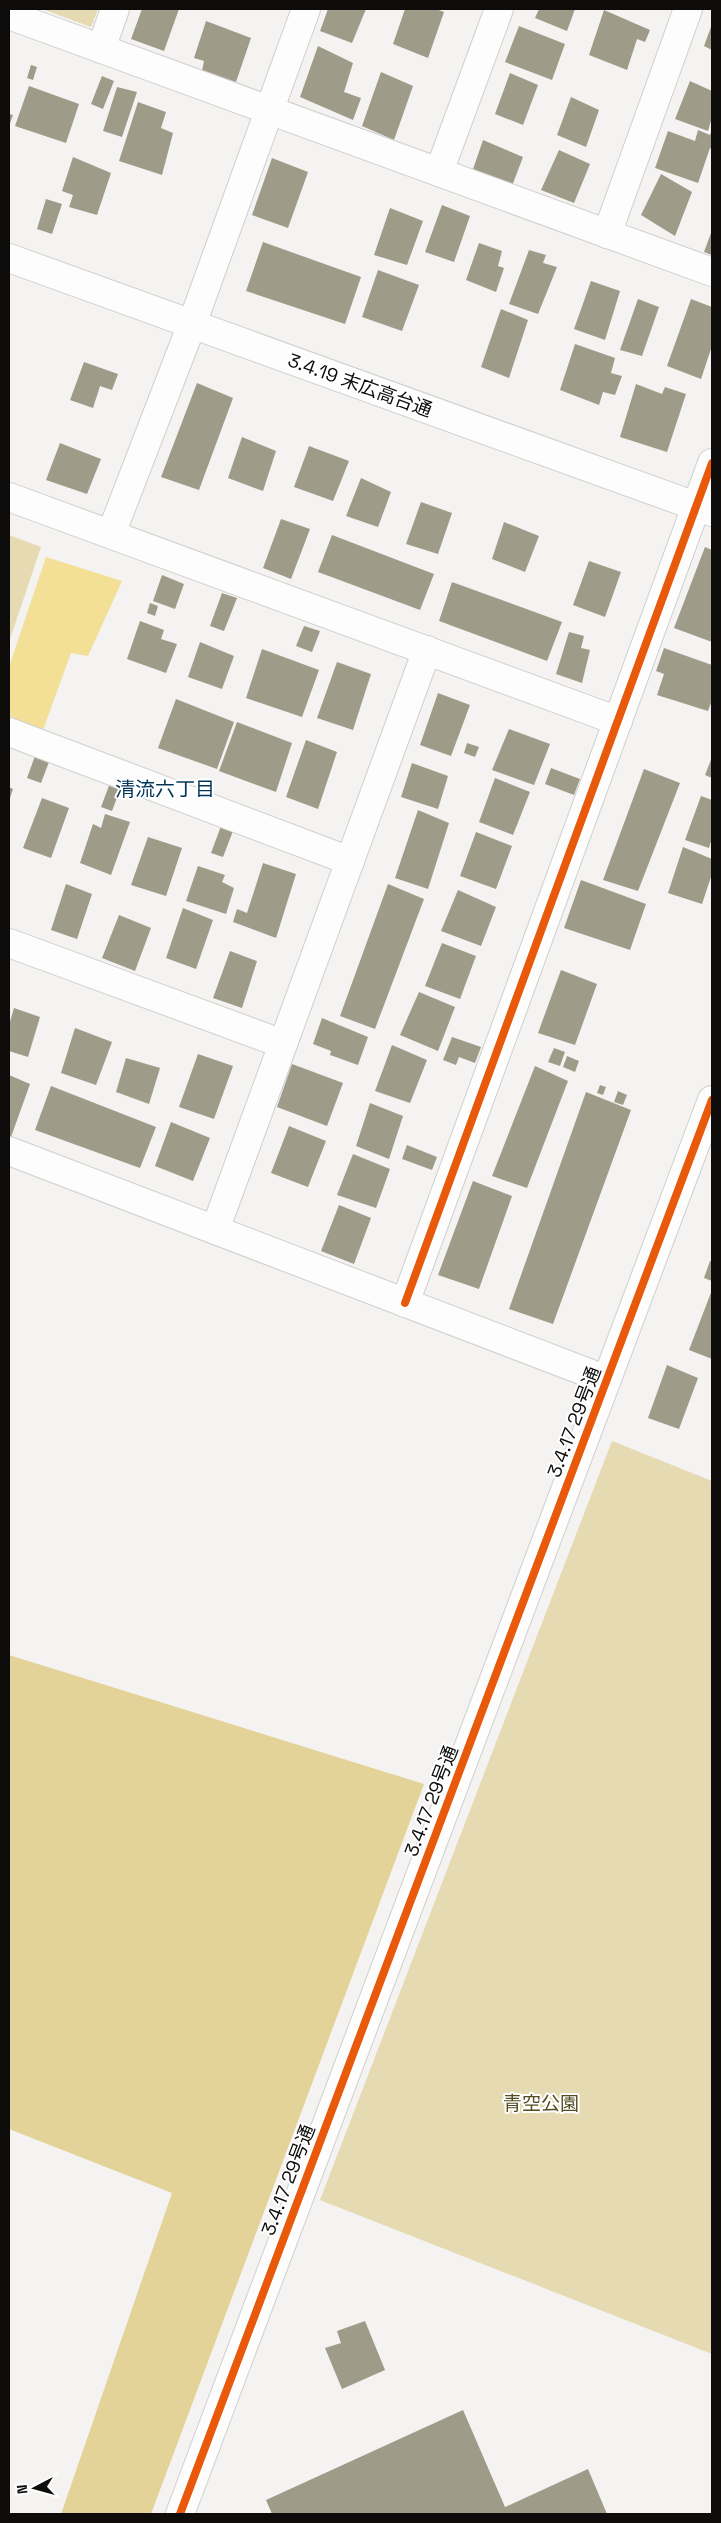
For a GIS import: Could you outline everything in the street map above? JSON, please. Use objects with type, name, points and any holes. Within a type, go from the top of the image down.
[{"type":"street","points":[[101,49],[115,9]]},
{"type":"street","points":[[111,534],[192,324],[306,9]]},
{"type":"street","points":[[439,172],[499,9]]},
{"type":"street","points":[[607,234],[688,9]]},
{"type":"street","points":[[9,15],[712,272]]},
{"type":"street","name":"3.4.19 末広高台通","points":[[9,258],[704,508]]},
{"type":"street","points":[[406,1303],[618,720],[704,508],[712,463]]},
{"type":"street","points":[[9,497],[618,720]]},
{"type":"street","points":[[215,1230],[427,650]]},
{"type":"street","points":[[9,732],[350,861]]},
{"type":"street","points":[[9,943],[283,1044]]},
{"type":"street","name":"3.4.17 29号通","points":[[180,2514],[712,1100]]},
{"type":"street","points":[[9,1151],[607,1380]]},
{"type":"green space","points":[[42,9],[98,9],[91,27]]},
{"type":"green space","points":[[9,535],[41,547],[9,642]]},
{"type":"green space","name":"青空公園","points":[[612,1441],[712,1481],[712,2354],[320,2200]]},
{"type":"shaded area","points":[[46,557],[122,581],[88,656],[71,653],[43,730],[9,716],[9,667]]},
{"type":"shaded area","points":[[9,1655],[424,1784],[151,2514],[61,2514],[172,2193],[9,2129]]},
{"type":"building","points":[[142,9],[179,9],[164,51],[131,39]]},
{"type":"building","points":[[328,9],[366,9],[352,43],[320,31]]},
{"type":"building","points":[[405,9],[436,9],[444,12],[428,58],[393,44]]},
{"type":"building","points":[[539,9],[575,9],[567,31],[535,18]]},
{"type":"building","points":[[604,10],[650,30],[645,42],[637,39],[627,70],[589,55]]},
{"type":"building","points":[[206,21],[251,38],[236,82],[202,71],[204,61],[194,58]]},
{"type":"building","points":[[712,24],[712,50],[704,46]]},
{"type":"building","points":[[519,26],[565,44],[552,80],[505,62]]},
{"type":"building","points":[[318,46],[353,63],[344,92],[361,98],[353,120],[300,97]]},
{"type":"building","points":[[31,65],[37,67],[33,80],[27,78]]},
{"type":"building","points":[[381,72],[413,86],[394,140],[362,126]]},
{"type":"building","points":[[510,73],[538,85],[523,125],[495,114]]},
{"type":"building","points":[[102,76],[114,81],[103,109],[91,104]]},
{"type":"building","points":[[690,81],[712,91],[712,117],[708,131],[675,119]]},
{"type":"building","points":[[29,86],[79,104],[66,143],[15,126]]},
{"type":"building","points":[[117,87],[137,92],[122,137],[103,131]]},
{"type":"building","points":[[571,97],[599,110],[586,147],[557,135]]},
{"type":"building","points":[[138,102],[166,112],[161,128],[173,133],[162,175],[119,161]]},
{"type":"building","points":[[9,114],[13,115],[9,126]]},
{"type":"building","points":[[698,130],[710,135],[712,130],[712,149],[710,148],[698,183],[655,168],[668,131],[695,141]]},
{"type":"building","points":[[483,140],[523,157],[512,186],[472,172]]},
{"type":"building","points":[[559,150],[590,164],[574,203],[541,190]]},
{"type":"building","points":[[73,157],[111,173],[97,215],[69,207],[73,195],[62,191]]},
{"type":"building","points":[[272,158],[308,172],[288,228],[252,215]]},
{"type":"building","points":[[661,174],[692,192],[675,236],[641,215]]},
{"type":"building","points":[[46,199],[62,204],[52,234],[37,229]]},
{"type":"building","points":[[442,205],[470,216],[454,262],[425,252]]},
{"type":"building","points":[[390,208],[423,221],[407,265],[374,255]]},
{"type":"building","points":[[712,230],[712,255],[704,252]]},
{"type":"building","points":[[263,242],[361,277],[345,324],[246,291]]},
{"type":"building","points":[[479,243],[502,251],[498,266],[504,268],[496,292],[466,280]]},
{"type":"building","points":[[529,250],[546,255],[543,263],[557,267],[538,314],[509,304]]},
{"type":"building","points":[[378,270],[419,285],[402,331],[362,317]]},
{"type":"building","points":[[591,281],[620,291],[605,340],[574,329]]},
{"type":"building","points":[[638,299],[659,307],[642,356],[620,350]]},
{"type":"building","points":[[691,299],[712,307],[712,346],[701,379],[667,366]]},
{"type":"building","points":[[501,309],[528,320],[509,378],[481,367]]},
{"type":"building","points":[[575,344],[615,358],[611,373],[622,376],[615,395],[603,392],[599,405],[560,390]]},
{"type":"building","points":[[84,362],[118,374],[112,390],[100,386],[93,408],[70,400]]},
{"type":"building","points":[[197,383],[233,398],[199,490],[161,477]]},
{"type":"building","points":[[636,384],[662,394],[665,387],[686,394],[667,452],[620,437]]},
{"type":"building","points":[[242,437],[276,451],[263,491],[228,478]]},
{"type":"building","points":[[60,443],[101,459],[87,494],[46,480]]},
{"type":"building","points":[[309,446],[349,461],[333,501],[294,487]]},
{"type":"building","points":[[361,478],[391,492],[378,527],[346,516]]},
{"type":"building","points":[[421,502],[452,513],[438,554],[406,544]]},
{"type":"building","points":[[281,519],[310,529],[291,579],[263,568]]},
{"type":"building","points":[[504,522],[539,536],[525,572],[492,559]]},
{"type":"building","points":[[332,535],[434,574],[420,610],[318,572]]},
{"type":"building","points":[[705,547],[712,550],[712,642],[674,628]]},
{"type":"building","points":[[589,561],[621,572],[605,617],[573,605]]},
{"type":"building","points":[[162,575],[184,584],[175,609],[153,601]]},
{"type":"building","points":[[452,582],[562,622],[547,661],[439,621]]},
{"type":"building","points":[[222,593],[237,598],[224,631],[210,626]]},
{"type":"building","points":[[150,603],[158,606],[155,616],[147,613]]},
{"type":"building","points":[[140,621],[164,630],[161,639],[177,644],[166,673],[127,659]]},
{"type":"building","points":[[304,626],[320,631],[312,652],[296,646]]},
{"type":"building","points":[[569,632],[584,636],[581,648],[590,650],[582,683],[556,674]]},
{"type":"building","points":[[200,642],[234,656],[222,689],[188,677]]},
{"type":"building","points":[[664,648],[712,665],[712,700],[708,711],[657,695],[664,674],[656,671]]},
{"type":"building","points":[[262,649],[319,670],[302,717],[246,698]]},
{"type":"building","points":[[337,662],[371,674],[353,730],[317,718]]},
{"type":"building","points":[[438,693],[470,705],[451,756],[420,745]]},
{"type":"building","points":[[176,699],[234,722],[217,769],[158,748]]},
{"type":"building","points":[[237,722],[292,743],[276,792],[219,771]]},
{"type":"building","points":[[509,729],[550,744],[534,785],[492,770]]},
{"type":"building","points":[[306,740],[337,752],[318,809],[286,797]]},
{"type":"building","points":[[467,743],[479,747],[475,757],[464,753]]},
{"type":"building","points":[[35,756],[49,762],[41,783],[27,778]]},
{"type":"building","points":[[712,757],[712,778],[705,775]]},
{"type":"building","points":[[412,763],[448,776],[438,809],[401,797]]},
{"type":"building","points":[[551,768],[580,779],[574,795],[545,784]]},
{"type":"building","points":[[644,769],[680,783],[638,891],[603,880]]},
{"type":"building","points":[[495,778],[530,792],[513,835],[479,822]]},
{"type":"building","points":[[110,783],[121,787],[112,811],[101,807]]},
{"type":"building","points":[[9,787],[13,789],[9,801]]},
{"type":"building","points":[[701,796],[712,800],[712,838],[709,848],[685,840]]},
{"type":"building","points":[[42,798],[69,808],[51,858],[23,848]]},
{"type":"building","points":[[418,810],[449,823],[428,889],[395,878]]},
{"type":"building","points":[[105,814],[130,822],[111,875],[80,863],[93,824],[101,828]]},
{"type":"building","points":[[221,826],[233,831],[223,857],[211,853]]},
{"type":"building","points":[[476,832],[512,846],[496,889],[460,876]]},
{"type":"building","points":[[148,837],[182,848],[166,896],[131,885]]},
{"type":"building","points":[[683,847],[712,859],[712,874],[702,904],[668,893]]},
{"type":"building","points":[[263,863],[296,874],[276,938],[233,922],[237,909],[247,913]]},
{"type":"building","points":[[198,866],[225,875],[222,882],[234,888],[226,914],[186,901]]},
{"type":"building","points":[[581,880],[646,904],[630,950],[564,928]]},
{"type":"building","points":[[66,884],[92,894],[77,939],[51,930]]},
{"type":"building","points":[[388,884],[424,899],[375,1029],[340,1016]]},
{"type":"building","points":[[458,890],[496,907],[481,946],[441,931]]},
{"type":"building","points":[[183,908],[213,920],[196,969],[166,958]]},
{"type":"building","points":[[119,915],[151,928],[135,971],[102,958]]},
{"type":"building","points":[[442,943],[476,956],[460,999],[425,986]]},
{"type":"building","points":[[230,951],[257,961],[242,1008],[213,998]]},
{"type":"building","points":[[561,970],[597,984],[575,1045],[538,1033]]},
{"type":"building","points":[[419,992],[455,1007],[438,1051],[400,1035]]},
{"type":"building","points":[[14,1008],[40,1017],[28,1057],[9,1051],[9,1025]]},
{"type":"building","points":[[322,1018],[368,1037],[358,1065],[330,1055],[331,1051],[313,1044]]},
{"type":"building","points":[[75,1028],[112,1042],[96,1085],[61,1073]]},
{"type":"building","points":[[452,1037],[481,1047],[475,1063],[459,1057],[456,1065],[443,1060]]},
{"type":"building","points":[[392,1045],[427,1060],[410,1103],[375,1091]]},
{"type":"building","points":[[554,1048],[565,1052],[560,1066],[548,1062]]},
{"type":"building","points":[[198,1054],[233,1066],[214,1119],[179,1107]]},
{"type":"building","points":[[567,1056],[579,1061],[575,1072],[563,1067]]},
{"type":"building","points":[[126,1058],[160,1068],[149,1104],[116,1092]]},
{"type":"building","points":[[292,1064],[343,1083],[327,1126],[277,1107]]},
{"type":"building","points":[[535,1066],[568,1081],[527,1188],[492,1176]]},
{"type":"building","points":[[9,1075],[30,1084],[11,1137],[9,1136]]},
{"type":"building","points":[[600,1085],[606,1087],[603,1095],[597,1093]]},
{"type":"building","points":[[51,1086],[156,1127],[140,1168],[35,1130]]},
{"type":"building","points":[[618,1091],[627,1095],[623,1105],[614,1102]]},
{"type":"building","points":[[586,1092],[631,1110],[553,1324],[509,1309]]},
{"type":"building","points":[[370,1103],[403,1116],[389,1159],[356,1146]]},
{"type":"building","points":[[171,1122],[210,1138],[193,1181],[155,1166]]},
{"type":"building","points":[[289,1126],[326,1141],[308,1187],[271,1173]]},
{"type":"building","points":[[407,1145],[437,1157],[432,1170],[402,1159]]},
{"type":"building","points":[[353,1154],[390,1169],[376,1208],[337,1195]]},
{"type":"building","points":[[473,1181],[512,1196],[479,1289],[438,1275]]},
{"type":"building","points":[[339,1205],[371,1218],[354,1264],[321,1251]]},
{"type":"building","points":[[710,1261],[712,1262],[712,1281],[704,1278]]},
{"type":"building","points":[[712,1290],[712,1359],[689,1350]]},
{"type":"building","points":[[667,1365],[698,1378],[679,1429],[648,1418]]},
{"type":"building","points":[[365,2321],[385,2370],[342,2389],[325,2348],[341,2343],[337,2331]]},
{"type":"building","points":[[463,2410],[505,2507],[588,2469],[607,2514],[272,2514],[266,2500]]},
{"type":"cycle path","points":[[405,1303],[712,463]]},
{"type":"cycle path","points":[[180,2514],[712,1100]]},
{"type":"district","name":"清流六丁目","points":[[165,789]]}]
